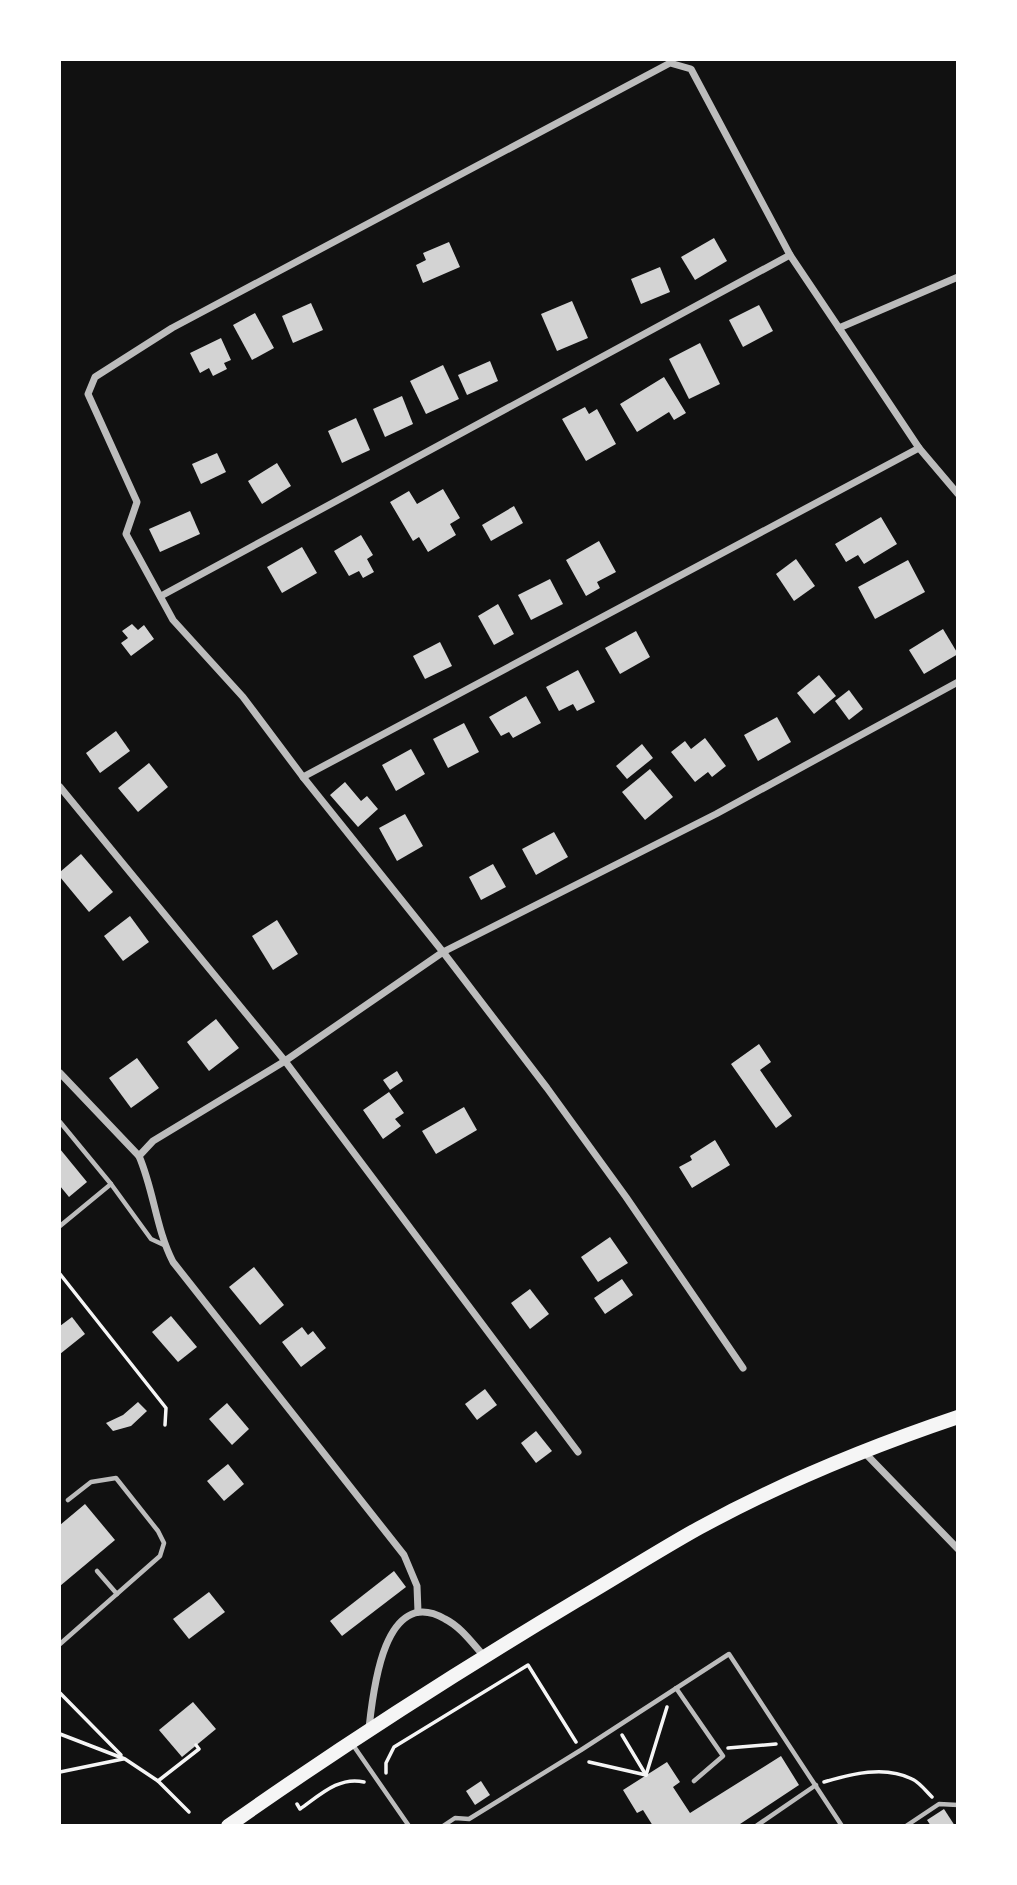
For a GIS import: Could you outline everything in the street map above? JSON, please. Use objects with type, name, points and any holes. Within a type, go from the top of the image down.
[{"type":"main road","points":[[228,1825],[369,1729],[484,1656],[699,1528],[780,1487],[957,1417]]},
{"type":"street","points":[[743,1368],[547,1087],[243,697],[173,620],[126,534],[137,502],[88,394],[95,377],[172,328],[670,63],[691,69],[790,255],[919,448],[957,494]]},
{"type":"street","points":[[160,596],[790,255]]},
{"type":"street","points":[[839,328],[957,277]]},
{"type":"street","points":[[303,777],[919,448]]},
{"type":"street","points":[[139,1156],[153,1141],[285,1060],[443,952],[716,814],[957,681]]},
{"type":"street","points":[[60,787],[285,1060],[578,1452]]},
{"type":"street","points":[[60,1073],[139,1156],[164,1245],[173,1262],[404,1555],[417,1586],[418,1612]]},
{"type":"street","points":[[864,1452],[957,1549]]},
{"type":"street","points":[[369,1729],[374,1686],[388,1640],[402,1620],[418,1612],[432,1612],[447,1619],[460,1630],[484,1656]]},
{"type":"lane","points":[[60,1122],[111,1184],[151,1239],[164,1245]]},
{"type":"lane","points":[[60,1226],[111,1184]]},
{"type":"lane","points":[[60,1641],[160,1556],[164,1544],[116,1478],[91,1482],[68,1500]]},
{"type":"lane","points":[[97,1571],[117,1594]]},
{"type":"lane","points":[[443,1825],[455,1818],[469,1819],[729,1654],[842,1825]]},
{"type":"lane","points":[[674,1689],[723,1756],[694,1781]]},
{"type":"lane","points":[[350,1742],[409,1825]]},
{"type":"lane","points":[[756,1825],[816,1784]]},
{"type":"lane","points":[[906,1825],[939,1804],[957,1805]]},
{"type":"path","points":[[60,1274],[166,1408],[165,1425]]},
{"type":"path","points":[[388,1778],[386,1763],[394,1747],[528,1665],[577,1744]]},
{"type":"path","points":[[646,1775],[674,1689]]},
{"type":"path","points":[[60,1693],[125,1759],[158,1781],[190,1812]]},
{"type":"path","points":[[617,1727],[646,1775]]},
{"type":"path","points":[[60,1734],[125,1759]]},
{"type":"path","points":[[718,1748],[789,1743]]},
{"type":"path","points":[[158,1781],[199,1749],[196,1745]]},
{"type":"path","points":[[60,1772],[125,1759]]},
{"type":"path","points":[[589,1762],[646,1775]]},
{"type":"path","points":[[816,1784],[850,1774],[899,1773],[914,1780],[939,1804]]},
{"type":"path","points":[[297,1804],[300,1809],[340,1782],[363,1781],[370,1785]]},
{"type":"building","points":[[714,238],[727,261],[695,280],[681,257]]},
{"type":"building","points":[[449,242],[460,267],[423,283],[416,265],[426,260],[423,253]]},
{"type":"building","points":[[660,267],[670,292],[641,304],[631,279]]},
{"type":"building","points":[[572,301],[588,338],[557,351],[541,314]]},
{"type":"building","points":[[311,303],[323,330],[293,343],[282,316]]},
{"type":"building","points":[[759,305],[773,331],[743,347],[729,320]]},
{"type":"building","points":[[255,313],[274,348],[252,360],[233,325]]},
{"type":"building","points":[[221,338],[231,360],[224,363],[227,369],[213,376],[209,368],[200,373],[190,353]]},
{"type":"building","points":[[700,343],[720,384],[689,399],[669,359]]},
{"type":"building","points":[[490,361],[498,381],[467,395],[458,375]]},
{"type":"building","points":[[443,365],[459,399],[426,414],[410,381]]},
{"type":"building","points":[[664,377],[686,413],[674,420],[669,412],[637,432],[620,404]]},
{"type":"building","points":[[402,396],[413,424],[385,437],[373,409]]},
{"type":"building","points":[[585,407],[589,414],[597,409],[616,444],[586,461],[562,419]]},
{"type":"building","points":[[356,418],[370,450],[342,463],[328,431]]},
{"type":"building","points":[[217,453],[226,472],[201,484],[192,464]]},
{"type":"building","points":[[277,463],[291,486],[262,504],[248,481]]},
{"type":"building","points":[[443,489],[460,518],[450,524],[456,535],[428,552],[419,537],[413,541],[390,502],[409,491],[417,504]]},
{"type":"building","points":[[514,506],[523,523],[491,541],[482,525]]},
{"type":"building","points":[[190,511],[200,534],[160,552],[149,529]]},
{"type":"building","points":[[881,517],[897,544],[864,564],[858,555],[846,562],[835,544]]},
{"type":"building","points":[[361,535],[373,555],[367,559],[374,572],[363,578],[359,571],[349,576],[334,551]]},
{"type":"building","points":[[599,541],[616,572],[597,582],[600,588],[586,596],[566,560]]},
{"type":"building","points":[[302,547],[317,573],[282,593],[267,567]]},
{"type":"building","points":[[796,559],[815,586],[794,601],[776,574]]},
{"type":"building","points":[[908,560],[925,592],[875,619],[858,587]]},
{"type":"building","points":[[550,579],[563,604],[531,620],[518,595]]},
{"type":"building","points":[[498,604],[514,634],[494,645],[478,616]]},
{"type":"building","points":[[132,624],[138,630],[144,625],[154,639],[131,656],[121,643],[128,638],[122,631]]},
{"type":"building","points":[[943,629],[958,654],[924,674],[909,650]]},
{"type":"building","points":[[636,631],[650,657],[620,674],[605,648]]},
{"type":"building","points":[[440,642],[452,666],[425,679],[413,656]]},
{"type":"building","points":[[578,670],[595,702],[577,711],[573,704],[559,711],[546,687]]},
{"type":"building","points":[[819,675],[836,696],[814,714],[797,693]]},
{"type":"building","points":[[849,690],[863,709],[849,720],[835,701]]},
{"type":"building","points":[[526,696],[541,723],[513,738],[509,732],[501,736],[489,717]]},
{"type":"building","points":[[777,717],[791,742],[758,761],[744,735]]},
{"type":"building","points":[[464,723],[479,752],[448,768],[433,739]]},
{"type":"building","points":[[116,731],[130,751],[100,773],[86,753]]},
{"type":"building","points":[[705,738],[726,766],[712,777],[708,772],[695,782],[671,752],[685,741],[691,749]]},
{"type":"building","points":[[642,744],[653,758],[627,779],[616,766]]},
{"type":"building","points":[[411,749],[425,774],[396,791],[382,765]]},
{"type":"building","points":[[149,763],[168,787],[138,812],[118,788]]},
{"type":"building","points":[[650,769],[673,797],[645,820],[622,792]]},
{"type":"building","points":[[345,782],[361,801],[367,796],[378,809],[358,827],[330,795]]},
{"type":"building","points":[[405,814],[423,846],[397,861],[379,828]]},
{"type":"building","points":[[554,832],[568,857],[536,875],[522,849]]},
{"type":"building","points":[[81,854],[113,892],[89,912],[60,877],[60,872]]},
{"type":"building","points":[[493,864],[506,887],[481,900],[469,877]]},
{"type":"building","points":[[130,916],[149,942],[123,961],[104,936]]},
{"type":"building","points":[[277,920],[298,954],[273,970],[252,936]]},
{"type":"building","points":[[216,1019],[239,1048],[209,1071],[187,1042]]},
{"type":"building","points":[[759,1044],[771,1062],[760,1070],[792,1116],[776,1128],[731,1064]]},
{"type":"building","points":[[137,1058],[159,1088],[131,1108],[109,1078]]},
{"type":"building","points":[[397,1071],[403,1081],[390,1090],[383,1080]]},
{"type":"building","points":[[389,1092],[404,1113],[395,1119],[401,1126],[383,1139],[363,1110]]},
{"type":"building","points":[[464,1107],[477,1130],[436,1154],[422,1131]]},
{"type":"building","points":[[715,1140],[730,1165],[692,1188],[679,1167],[692,1160],[690,1156]]},
{"type":"building","points":[[60,1149],[87,1182],[69,1197],[60,1186]]},
{"type":"building","points":[[610,1237],[628,1263],[598,1282],[581,1257]]},
{"type":"building","points":[[254,1267],[284,1305],[260,1325],[229,1287]]},
{"type":"building","points":[[622,1279],[633,1295],[605,1314],[594,1298]]},
{"type":"building","points":[[530,1289],[549,1314],[530,1329],[511,1303]]},
{"type":"building","points":[[171,1316],[197,1347],[178,1362],[152,1332]]},
{"type":"building","points":[[72,1317],[85,1334],[60,1354],[60,1326]]},
{"type":"building","points":[[302,1327],[308,1335],[313,1331],[326,1348],[301,1367],[282,1342]]},
{"type":"building","points":[[485,1389],[497,1405],[477,1420],[465,1404]]},
{"type":"building","points":[[138,1402],[147,1411],[131,1426],[113,1431],[106,1423],[123,1415]]},
{"type":"building","points":[[227,1403],[249,1429],[232,1445],[209,1419]]},
{"type":"building","points":[[536,1431],[552,1451],[536,1463],[521,1443]]},
{"type":"building","points":[[228,1464],[244,1484],[224,1501],[207,1481]]},
{"type":"building","points":[[85,1504],[115,1540],[60,1586],[60,1525]]},
{"type":"building","points":[[394,1571],[406,1587],[342,1636],[330,1621]]},
{"type":"building","points":[[209,1592],[225,1612],[189,1639],[173,1619]]},
{"type":"building","points":[[193,1702],[216,1729],[182,1757],[159,1730]]},
{"type":"building","points":[[781,1756],[799,1785],[737,1826],[653,1826],[643,1810],[637,1813],[623,1790],[667,1762],[680,1782],[673,1787],[690,1813]]},
{"type":"building","points":[[481,1781],[490,1795],[475,1805],[466,1791]]},
{"type":"building","points":[[944,1809],[955,1826],[931,1826],[927,1820]]}]
